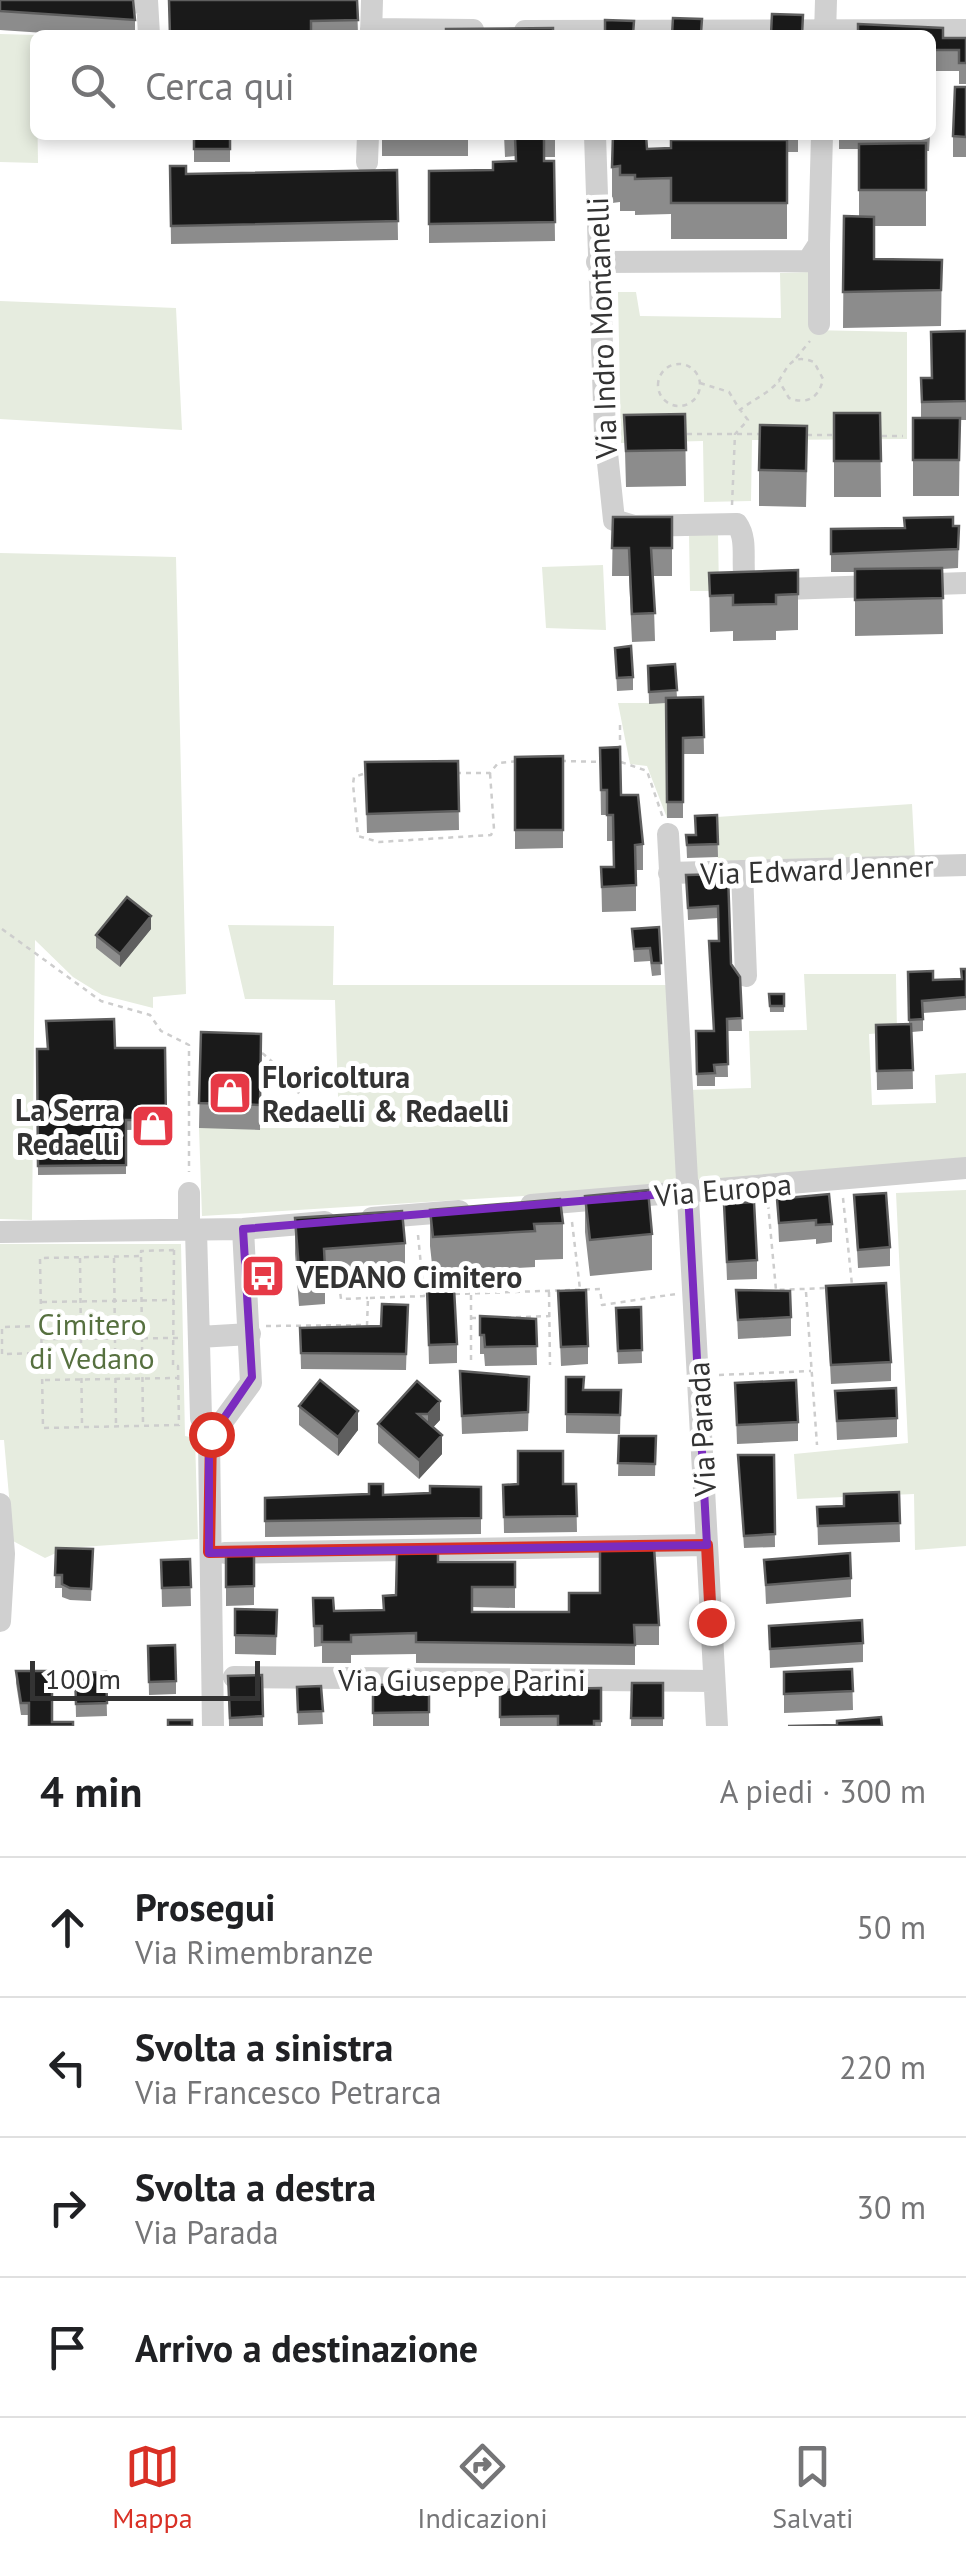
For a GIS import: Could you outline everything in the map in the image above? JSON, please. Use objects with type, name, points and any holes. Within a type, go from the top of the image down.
[{"type":"street","points":[[77,0],[147,1],[149,30]]},
{"type":"street","points":[[371,30],[372,0]]},
{"type":"street","points":[[825,30],[826,0]]},
{"type":"street","points":[[936,30],[966,30]]},
{"type":"street","points":[[367,162],[368,140]]},
{"type":"street","name":"Via Indro Montanelli","points":[[595,140],[609,507],[614,520],[634,526],[727,520]]},
{"type":"street","points":[[819,324],[822,140]]},
{"type":"street","points":[[597,262],[808,262],[820,244]]},
{"type":"street","points":[[727,520],[742,532],[746,587],[820,590],[966,583]]},
{"type":"street","name":"Via Parada","points":[[668,834],[717,1726]]},
{"type":"street","name":"Via Edward Jenner","points":[[669,873],[966,865]]},
{"type":"street","points":[[742,871],[746,976]]},
{"type":"street","name":"Via Europa","points":[[0,1232],[244,1229],[966,1168]]},
{"type":"street","points":[[189,1193],[200,1337],[201,1418],[209,1440],[213,1726]]},
{"type":"street","points":[[209,1440],[218,1423],[249,1390],[244,1229]]},
{"type":"street","points":[[200,1337],[249,1330]]},
{"type":"street","points":[[0,1504],[4,1554],[0,1621]]},
{"type":"street","points":[[209,1552],[707,1545]]},
{"type":"street","name":"Via Giuseppe Parini","points":[[211,1678],[714,1681]]},
{"type":"path","points":[[795,359],[814,362],[820,369],[821,388],[816,396],[798,402],[788,398],[779,381],[781,372],[818,336],[819,324]]},
{"type":"path","points":[[700,383],[696,398],[678,407],[661,397],[658,387],[660,377],[675,364],[694,370],[700,383],[729,392],[748,420],[735,434],[734,498],[727,520]]},
{"type":"path","points":[[740,410],[779,381]]},
{"type":"path","points":[[679,434],[772,434]]},
{"type":"path","points":[[791,434],[847,435]]},
{"type":"path","points":[[866,436],[903,436]]},
{"type":"path","points":[[620,723],[620,762]]},
{"type":"path","points":[[362,774],[354,777],[353,784],[358,836],[380,842],[490,835],[494,829],[490,773],[498,763],[526,761]]},
{"type":"path","points":[[545,761],[620,762],[647,771],[668,834]]},
{"type":"path","points":[[454,774],[490,773]]},
{"type":"path","points":[[2,929],[101,1002],[150,1015],[160,1031],[188,1045],[200,1043]]},
{"type":"path","points":[[188,1045],[189,1193]]},
{"type":"path","points":[[256,1048],[286,1071],[294,1091],[313,1108]]},
{"type":"path","points":[[842,1192],[852,1286]]},
{"type":"path","points":[[768,1198],[776,1290],[865,1285]]},
{"type":"path","points":[[572,1216],[580,1290]]},
{"type":"path","points":[[417,1229],[424,1296]]},
{"type":"path","points":[[141,1256],[40,1258],[44,1428],[116,1426],[143,1426],[179,1425],[173,1338],[174,1250],[141,1251],[143,1426]]},
{"type":"path","points":[[114,1256],[116,1426]]},
{"type":"path","points":[[80,1257],[82,1427]]},
{"type":"path","points":[[337,1272],[341,1299],[439,1295]]},
{"type":"path","points":[[455,1294],[600,1288],[602,1305],[693,1291]]},
{"type":"path","points":[[806,1289],[818,1445]]},
{"type":"path","points":[[549,1291],[550,1366]]},
{"type":"path","points":[[470,1294],[471,1365]]},
{"type":"path","points":[[368,1298],[368,1339]]},
{"type":"path","points":[[41,1302],[175,1300]]},
{"type":"path","points":[[471,1318],[550,1316]]},
{"type":"path","points":[[42,1326],[1,1327],[1,1354],[42,1353]]},
{"type":"path","points":[[249,1330],[366,1326]]},
{"type":"path","points":[[42,1340],[200,1337]]},
{"type":"path","points":[[698,1375],[814,1371]]},
{"type":"path","points":[[43,1380],[178,1378]]},
{"type":"highlighted area","points":[[688,1192],[707,1545],[209,1553],[209,1440],[252,1377],[243,1229]]},
{"type":"green space","points":[[0,34],[30,35],[30,140],[38,140],[38,163],[0,162]]},
{"type":"green space","points":[[809,272],[810,330],[907,332],[907,439],[752,440],[751,501],[704,502],[703,441],[621,443],[618,292],[636,292],[640,316],[781,318],[780,273]]},
{"type":"green space","points":[[0,301],[176,308],[182,430],[0,419]]},
{"type":"green space","points":[[689,534],[718,534],[719,591],[690,591]]},
{"type":"green space","points":[[0,553],[176,557],[186,994],[153,997],[153,1008],[102,995],[73,977],[35,940],[32,1220],[0,1219]]},
{"type":"green space","points":[[603,565],[606,630],[546,628],[542,567]]},
{"type":"green space","points":[[618,703],[676,703],[667,818],[647,766],[630,764]]},
{"type":"green space","points":[[912,804],[915,860],[718,867],[717,817]]},
{"type":"green space","points":[[228,925],[334,926],[333,985],[670,985],[682,1186],[202,1216],[199,1128],[339,1128],[335,1000],[245,999]]},
{"type":"green space","points":[[804,974],[896,974],[897,1032],[869,1034],[872,1105],[936,1103],[935,1075],[966,1073],[966,1161],[693,1185],[689,1090],[751,1088],[749,1031],[807,1030]]},
{"type":"green space","points":[[966,1190],[966,1546],[915,1550],[914,1494],[797,1499],[794,1454],[908,1443],[896,1193]]},
{"type":"green space","name":"Cimitero di Vedano","points":[[0,1244],[181,1244],[185,1436],[195,1438],[198,1539],[67,1548],[45,1558],[13,1541],[4,1440],[0,1440]]},
{"type":"building","points":[[0,0],[133,0],[135,20],[0,11]]},
{"type":"building","points":[[169,0],[357,0],[358,20],[311,21],[311,30],[170,30]]},
{"type":"building","points":[[772,14],[803,15],[802,30],[771,30]]},
{"type":"building","points":[[673,18],[702,19],[701,30],[672,30]]},
{"type":"building","points":[[605,20],[634,21],[633,30],[605,30]]},
{"type":"building","points":[[858,24],[943,28],[943,38],[966,38],[966,63],[959,63],[959,50],[936,50],[936,30],[858,30]]},
{"type":"building","points":[[553,28],[553,30],[446,30]]},
{"type":"building","points":[[955,87],[966,87],[966,137],[953,136]]},
{"type":"building","points":[[194,140],[230,140],[230,149],[194,149]]},
{"type":"building","points":[[515,140],[544,140],[544,161],[554,161],[555,222],[429,224],[429,171],[493,170],[493,162],[516,161]]},
{"type":"building","points":[[613,140],[646,140],[647,149],[671,148],[671,140],[787,140],[787,203],[671,203],[671,178],[635,179],[635,175],[620,175],[620,166],[612,167]]},
{"type":"building","points":[[926,143],[926,190],[859,190],[859,144]]},
{"type":"building","points":[[170,166],[186,166],[186,174],[397,170],[398,221],[171,226]]},
{"type":"building","points":[[844,216],[874,217],[874,259],[942,260],[941,290],[843,292]]},
{"type":"building","points":[[966,331],[966,401],[922,402],[921,378],[932,378],[931,332]]},
{"type":"building","points":[[834,413],[880,413],[881,461],[834,461]]},
{"type":"building","points":[[685,414],[686,450],[626,451],[624,415]]},
{"type":"building","points":[[913,418],[960,418],[959,460],[913,460]]},
{"type":"building","points":[[760,425],[807,426],[806,471],[759,470]]},
{"type":"building","points":[[613,517],[672,517],[672,548],[651,548],[655,613],[632,614],[629,548],[612,548]]},
{"type":"building","points":[[953,517],[953,526],[959,526],[958,549],[831,554],[831,529],[905,528],[904,518]]},
{"type":"building","points":[[942,568],[943,598],[855,600],[855,569]]},
{"type":"building","points":[[798,570],[798,594],[776,595],[776,604],[733,605],[733,595],[710,596],[709,573]]},
{"type":"building","points":[[631,646],[633,677],[617,678],[615,648]]},
{"type":"building","points":[[675,664],[677,690],[649,692],[648,666]]},
{"type":"building","points":[[703,697],[704,737],[683,738],[683,802],[667,802],[666,698]]},
{"type":"building","points":[[620,747],[621,795],[638,795],[643,844],[635,845],[636,885],[602,887],[601,867],[614,867],[613,815],[607,815],[607,790],[601,790],[600,748]]},
{"type":"building","points":[[563,756],[563,830],[515,830],[515,757]]},
{"type":"building","points":[[458,761],[459,811],[367,814],[365,762]]},
{"type":"building","points":[[717,815],[718,844],[687,845],[686,835],[696,835],[695,816]]},
{"type":"building","points":[[728,874],[731,964],[740,977],[742,1018],[727,1019],[728,1064],[714,1065],[715,1073],[697,1074],[696,1031],[714,1031],[709,941],[719,941],[718,906],[688,908],[686,875]]},
{"type":"building","points":[[127,897],[151,916],[120,954],[96,935]]},
{"type":"building","points":[[659,927],[661,963],[652,963],[650,948],[634,949],[632,929]]},
{"type":"building","points":[[961,969],[966,969],[966,997],[922,1001],[923,1019],[909,1020],[908,972],[933,971],[933,980],[962,979]]},
{"type":"building","points":[[769,994],[784,994],[784,1006],[770,1006]]},
{"type":"building","points":[[114,1019],[115,1048],[165,1048],[166,1120],[126,1120],[126,1165],[38,1166],[37,1049],[48,1049],[46,1021]]},
{"type":"building","points":[[911,1024],[913,1070],[877,1071],[876,1025]]},
{"type":"building","name":"Floricoltura Redaelli & Redaelli","points":[[201,1032],[261,1034],[260,1105],[199,1103]]},
{"type":"building","points":[[648,1190],[652,1234],[590,1240],[585,1196]]},
{"type":"building","points":[[886,1193],[890,1247],[858,1250],[854,1195]]},
{"type":"building","points":[[829,1194],[832,1224],[816,1225],[816,1220],[779,1223],[777,1199]]},
{"type":"building","points":[[560,1199],[563,1223],[534,1224],[535,1231],[433,1237],[430,1210]]},
{"type":"building","points":[[754,1202],[757,1260],[727,1262],[724,1204]]},
{"type":"building","points":[[402,1211],[405,1243],[324,1249],[325,1268],[299,1270],[295,1218]]},
{"type":"building","points":[[886,1283],[891,1362],[831,1365],[826,1286]]},
{"type":"building","points":[[454,1288],[457,1344],[429,1345],[427,1289]]},
{"type":"building","points":[[586,1290],[588,1346],[561,1347],[558,1291]]},
{"type":"building","points":[[736,1290],[790,1291],[791,1317],[738,1320]]},
{"type":"building","points":[[382,1304],[408,1305],[406,1354],[301,1353],[300,1328],[381,1326]]},
{"type":"building","points":[[641,1307],[642,1350],[618,1351],[616,1308]]},
{"type":"building","points":[[480,1316],[536,1319],[537,1346],[485,1347],[484,1335],[480,1335]]},
{"type":"building","points":[[460,1371],[529,1377],[528,1412],[462,1416]]},
{"type":"building","points":[[566,1377],[584,1377],[583,1390],[621,1390],[620,1415],[566,1414]]},
{"type":"building","points":[[320,1380],[358,1411],[338,1437],[299,1406]]},
{"type":"building","points":[[796,1380],[798,1422],[737,1425],[735,1383]]},
{"type":"building","points":[[417,1381],[440,1401],[428,1414],[418,1414],[442,1435],[419,1460],[378,1424]]},
{"type":"building","points":[[896,1388],[897,1418],[837,1421],[835,1391]]},
{"type":"building","points":[[619,1436],[656,1436],[655,1464],[618,1463]]},
{"type":"building","points":[[518,1451],[563,1451],[563,1484],[576,1484],[577,1516],[504,1517],[503,1485],[518,1484]]},
{"type":"building","points":[[738,1455],[774,1455],[775,1534],[744,1536]]},
{"type":"building","points":[[369,1484],[383,1484],[383,1495],[430,1493],[430,1486],[481,1487],[481,1518],[265,1521],[265,1498],[369,1494]]},
{"type":"building","points":[[899,1492],[900,1523],[818,1526],[817,1507],[844,1506],[844,1494]]},
{"type":"building","points":[[600,1546],[654,1547],[659,1625],[634,1625],[635,1645],[416,1642],[416,1633],[351,1635],[351,1642],[322,1642],[322,1626],[314,1626],[313,1598],[333,1598],[334,1611],[384,1610],[383,1596],[396,1595],[397,1553],[438,1553],[438,1562],[515,1562],[515,1587],[472,1587],[472,1612],[569,1612],[569,1593],[600,1593]]},
{"type":"building","points":[[56,1548],[93,1549],[91,1589],[62,1584],[62,1575],[55,1575]]},
{"type":"building","points":[[254,1548],[254,1586],[226,1587],[226,1549]]},
{"type":"building","points":[[850,1553],[851,1578],[766,1585],[764,1560]]},
{"type":"building","points":[[190,1559],[191,1587],[162,1588],[161,1560]]},
{"type":"building","points":[[235,1609],[277,1610],[276,1636],[235,1635]]},
{"type":"building","points":[[862,1620],[863,1643],[770,1649],[769,1626]]},
{"type":"building","points":[[175,1645],[176,1681],[149,1682],[148,1646]]},
{"type":"building","points":[[852,1669],[853,1691],[784,1694],[784,1672]]},
{"type":"building","points":[[16,1671],[49,1671],[52,1722],[73,1722],[73,1726],[29,1726],[29,1703],[21,1703]]},
{"type":"building","points":[[106,1672],[107,1703],[76,1704],[75,1673]]},
{"type":"building","points":[[262,1675],[263,1716],[230,1718],[228,1676]]},
{"type":"building","points":[[632,1683],[663,1683],[663,1718],[631,1718]]},
{"type":"building","points":[[429,1684],[429,1712],[373,1713],[373,1685]]},
{"type":"building","points":[[321,1686],[323,1711],[298,1712],[297,1687]]},
{"type":"building","points":[[601,1688],[601,1721],[594,1721],[594,1726],[558,1726],[558,1716],[500,1717],[500,1690]]},
{"type":"building","points":[[881,1717],[882,1726],[788,1726],[837,1725],[837,1721]]},
{"type":"building","points":[[168,1720],[192,1720],[192,1726],[168,1726]]},
{"type":"place","name":"Floricoltura Redaelli & Redaelli","points":[[230,1093]]},
{"type":"place","name":"La Serra Redaelli","points":[[153,1126]]},
{"type":"place","name":"VEDANO Cimitero","points":[[263,1276]]},
{"type":"route","points":[[211,1434],[209,1552],[707,1545],[711,1622]]}]
